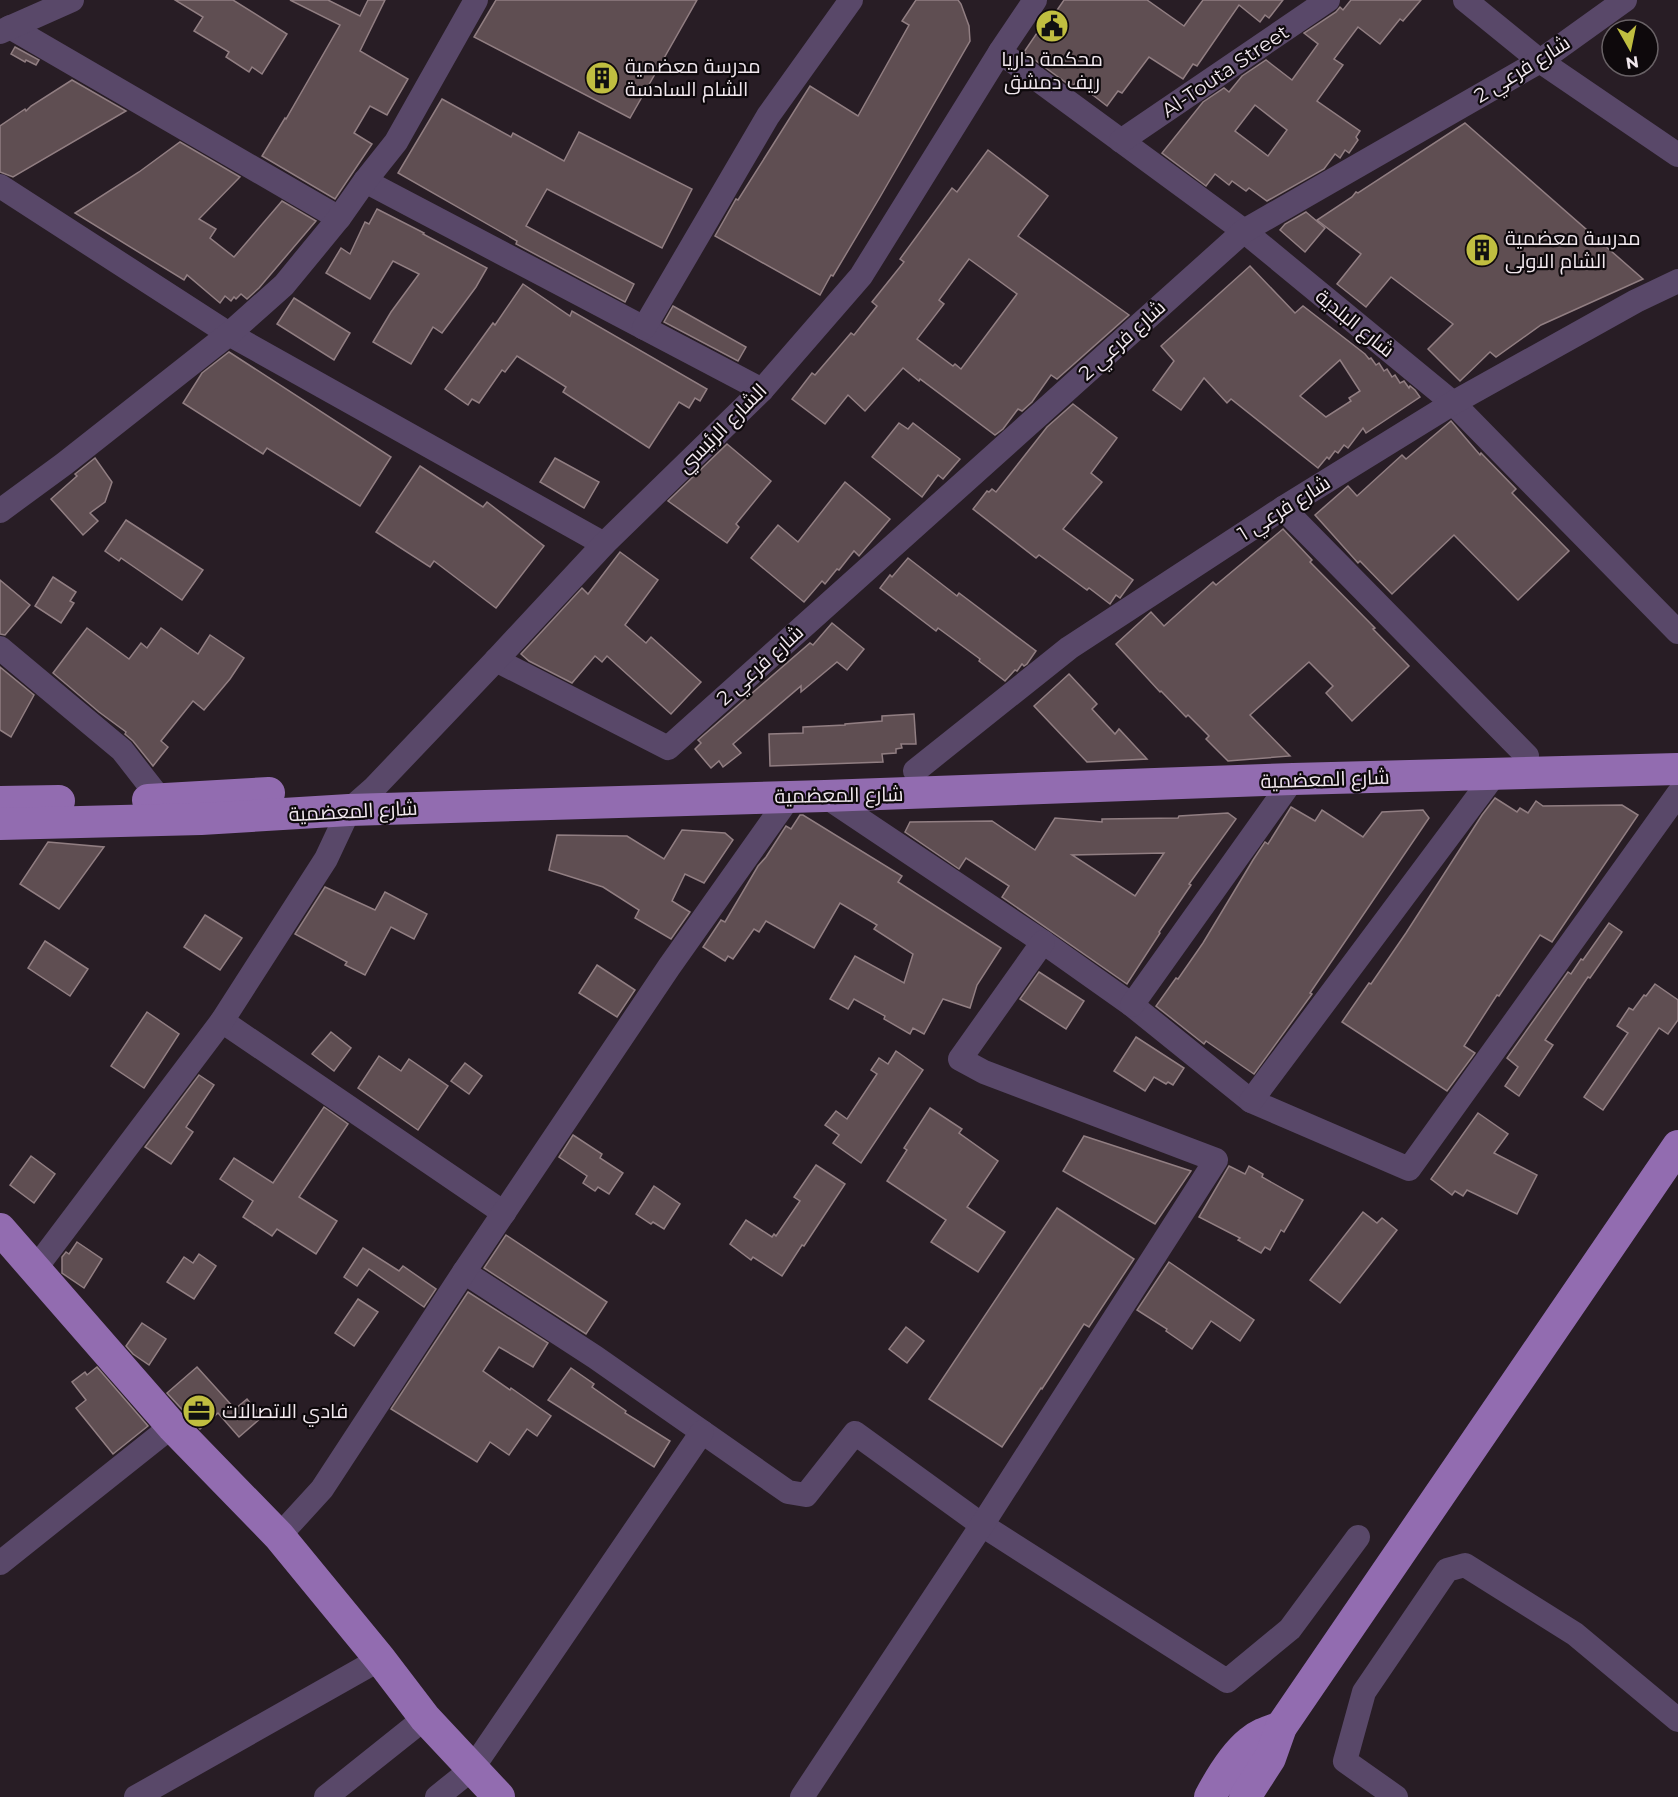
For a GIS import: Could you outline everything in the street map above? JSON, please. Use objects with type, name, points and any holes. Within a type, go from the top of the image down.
[{"type":"main road","name":"شارع المعضمية","points":[[0,824],[200,808],[374,788],[660,783],[915,771],[1527,756],[1678,749]]},
{"type":"main road","name":"شارع المعضمية","points":[[0,802],[161,800],[200,808],[349,810],[1293,779],[1678,769]]},
{"type":"main road","points":[[1245,1797],[1270,1758],[1281,1727],[1678,1146]]},
{"type":"main road","points":[[0,1229],[172,1426],[279,1536],[380,1659],[425,1718],[499,1797]]},
{"type":"main road","points":[[1210,1797],[1238,1754],[1250,1742],[1281,1727]]},
{"type":"street","points":[[5,29],[72,0]]},
{"type":"street","points":[[0,512],[229,334],[284,285],[339,218],[396,142],[476,0]]},
{"type":"street","points":[[644,328],[768,116],[851,0]]},
{"type":"street","name":"Al-Touta Street","points":[[1121,141],[1328,0]]},
{"type":"street","points":[[1465,0],[1540,61],[1678,155]]},
{"type":"street","name":"شارع فرعي 2","points":[[496,660],[668,748],[1244,231],[1540,61],[1625,0]]},
{"type":"street","name":"الشارع الرئيسي","points":[[349,810],[374,788],[604,544],[762,390],[861,276],[1030,2]]},
{"type":"street","points":[[5,29],[339,218]]},
{"type":"street","name":"شارع البلدية","points":[[1000,52],[1244,231],[1453,403],[1678,632]]},
{"type":"street","points":[[365,182],[762,390]]},
{"type":"street","points":[[0,186],[229,334],[604,544]]},
{"type":"street","name":"شارع فرعي 1","points":[[915,771],[1069,648],[1283,508],[1453,403],[1636,301],[1678,281]]},
{"type":"street","points":[[1283,508],[1527,756]]},
{"type":"street","points":[[0,648],[122,750],[161,800]]},
{"type":"street","points":[[1251,1101],[1495,774]]},
{"type":"street","points":[[1132,1005],[1293,779]]},
{"type":"street","points":[[825,796],[1043,942],[1132,1005],[1251,1101],[1408,1169],[1678,794]]},
{"type":"street","points":[[279,1536],[322,1489],[464,1272],[669,967],[790,796]]},
{"type":"street","points":[[35,1269],[222,1021],[326,859],[349,810]]},
{"type":"street","points":[[802,1797],[982,1525],[1216,1160],[984,1072],[960,1059],[1043,942]]},
{"type":"street","points":[[222,1021],[504,1213]]},
{"type":"street","points":[[464,1272],[595,1357],[789,1492],[806,1495],[855,1433],[982,1525],[1227,1681],[1290,1629],[1358,1537]]},
{"type":"street","points":[[0,1563],[172,1426]]},
{"type":"street","points":[[437,1797],[472,1769],[702,1432]]},
{"type":"street","points":[[1396,1797],[1346,1761],[1364,1692],[1447,1570],[1465,1565],[1575,1634],[1678,1720]]},
{"type":"street","points":[[136,1797],[380,1659]]},
{"type":"street","points":[[326,1797],[425,1718]]},
{"type":"building","points":[[175,0],[233,0],[287,34],[262,74],[252,67],[249,72],[226,57],[229,52],[194,31],[203,17]]},
{"type":"building","points":[[290,0],[328,0],[360,16],[368,0],[385,0],[360,51],[408,79],[387,115],[370,106],[354,133],[372,144],[335,199],[262,156],[340,25]]},
{"type":"building","name":"مدرسة معضمية الشام السادسة","points":[[496,0],[697,0],[630,118],[474,37]]},
{"type":"building","points":[[916,0],[958,0],[969,26],[970,41],[880,197],[820,295],[715,236],[736,199],[738,200],[810,86],[858,116],[909,25],[902,21]]},
{"type":"building","points":[[1064,0],[1147,0],[1184,26],[1203,0],[1283,0],[1269,18],[1265,15],[1260,22],[1239,5],[1197,66],[1193,64],[1183,79],[1149,57],[1122,93],[1118,91],[1107,106],[1076,82],[1072,87],[1024,52],[1039,30],[1042,32]]},
{"type":"building","points":[[1351,0],[1421,0],[1403,21],[1400,19],[1380,44],[1358,27],[1334,59],[1343,65],[1317,101],[1360,131],[1356,137],[1358,140],[1349,153],[1345,150],[1340,158],[1335,154],[1324,169],[1267,201],[1249,188],[1246,191],[1232,181],[1229,185],[1215,174],[1206,186],[1162,153],[1203,102],[1224,88],[1229,92],[1242,76],[1266,60],[1292,80],[1318,44],[1304,33],[1340,7],[1343,10]],"holes":[[[1255,105],[1287,130],[1268,156],[1235,131]]]},
{"type":"building","points":[[15,47],[39,60],[36,65],[11,54]]},
{"type":"building","points":[[72,80],[126,111],[13,177],[0,172],[0,126]]},
{"type":"building","points":[[442,99],[511,137],[513,133],[564,161],[579,132],[692,189],[662,248],[547,189],[526,226],[634,284],[625,302],[516,244],[517,241],[398,173]]},
{"type":"building","name":"مدرسة معضمية الشام الاولى","points":[[1465,123],[1643,279],[1541,325],[1496,357],[1490,352],[1460,381],[1428,349],[1453,324],[1391,277],[1366,307],[1337,284],[1361,254],[1317,220],[1356,192],[1358,193]]},
{"type":"building","points":[[180,142],[240,177],[199,219],[216,229],[210,238],[234,257],[282,201],[316,221],[247,299],[241,294],[231,301],[225,296],[220,303],[187,275],[184,280],[75,213],[139,172]]},
{"type":"building","points":[[988,150],[1048,196],[1018,236],[1129,315],[1057,379],[1051,375],[1032,402],[1022,411],[1018,409],[1003,429],[995,435],[903,368],[865,411],[848,395],[825,424],[792,399],[812,373],[815,375],[851,333],[854,335],[877,306],[872,302],[904,262],[900,259],[952,188],[957,192]],"holes":[[[969,259],[1017,294],[961,369],[955,364],[953,366],[917,339],[944,304],[939,300]]]},
{"type":"building","points":[[377,209],[487,268],[442,333],[433,327],[411,364],[373,342],[391,312],[419,274],[393,261],[370,299],[326,273],[341,248],[350,254],[365,222],[369,224]]},
{"type":"building","points":[[1306,212],[1325,228],[1305,252],[1280,230],[1285,224]]},
{"type":"building","points":[[1250,266],[1295,313],[1303,306],[1369,359],[1371,358],[1376,365],[1379,363],[1384,371],[1387,369],[1392,377],[1395,375],[1400,383],[1404,381],[1420,397],[1366,433],[1363,428],[1348,448],[1344,445],[1338,453],[1335,451],[1318,468],[1231,399],[1227,403],[1204,378],[1181,410],[1153,390],[1174,361],[1161,346]],"holes":[[[1340,360],[1360,391],[1349,398],[1351,401],[1326,417],[1300,396]]]},
{"type":"building","points":[[523,284],[570,316],[572,311],[707,389],[700,401],[695,398],[689,408],[679,402],[649,448],[563,392],[566,387],[517,356],[505,372],[502,370],[479,403],[472,399],[468,405],[445,389],[493,323],[495,325]]},
{"type":"building","points":[[294,298],[350,333],[334,360],[277,324]]},
{"type":"building","points":[[673,306],[746,347],[738,361],[664,322]]},
{"type":"building","points":[[229,352],[391,457],[360,506],[267,448],[263,454],[183,403],[202,373]]},
{"type":"building","points":[[1073,404],[1117,438],[1091,473],[1102,482],[1063,529],[1133,580],[1120,598],[1116,595],[1110,604],[1039,555],[1036,558],[973,509],[987,491],[992,489],[996,492],[1047,427]]},
{"type":"building","points":[[1451,421],[1480,455],[1481,453],[1516,489],[1512,493],[1569,551],[1518,600],[1454,535],[1392,594],[1360,561],[1358,563],[1315,515],[1348,486],[1357,496],[1402,455],[1406,459]]},
{"type":"building","points":[[899,423],[908,429],[913,423],[960,459],[943,479],[938,475],[922,497],[872,457]]},
{"type":"building","points":[[727,444],[771,481],[736,524],[739,527],[727,543],[668,501]]},
{"type":"building","points":[[95,458],[112,482],[105,502],[90,513],[98,521],[83,535],[51,499],[77,476],[75,474]]},
{"type":"building","points":[[555,458],[599,482],[584,508],[540,482]]},
{"type":"building","points":[[420,466],[483,507],[487,502],[544,546],[496,608],[434,561],[430,567],[376,532]]},
{"type":"building","points":[[845,482],[890,519],[859,556],[854,551],[839,570],[837,569],[825,584],[822,581],[804,602],[751,558],[778,525],[798,542]]},
{"type":"building","points":[[126,520],[203,570],[182,600],[121,558],[119,561],[105,551]]},
{"type":"building","points":[[1283,529],[1312,560],[1310,562],[1409,666],[1352,721],[1326,693],[1333,686],[1309,662],[1250,715],[1290,756],[1228,761],[1206,739],[1209,736],[1160,692],[1116,644],[1151,612],[1164,626],[1213,582],[1216,585]]},
{"type":"building","points":[[620,552],[658,580],[625,625],[646,643],[651,637],[701,682],[671,714],[607,656],[602,662],[595,656],[572,683],[529,661],[521,654],[582,588],[588,594]]},
{"type":"building","points":[[908,558],[957,596],[959,593],[1036,651],[1027,664],[1024,666],[1022,664],[1005,681],[979,661],[980,659],[938,628],[936,631],[880,588]]},
{"type":"building","points":[[53,577],[76,592],[70,601],[74,603],[61,623],[35,606]]},
{"type":"building","points":[[0,580],[30,605],[5,635],[0,634]]},
{"type":"building","points":[[832,623],[864,649],[847,670],[837,662],[801,692],[801,686],[733,744],[741,753],[723,767],[719,761],[711,768],[695,749],[701,743],[698,740],[810,643],[813,645]]},
{"type":"building","points":[[87,628],[129,659],[141,643],[147,648],[161,628],[198,654],[210,635],[244,658],[204,710],[193,701],[161,741],[168,747],[153,766],[125,734],[126,732],[53,673]]},
{"type":"building","points":[[0,667],[34,695],[11,737],[0,730]]},
{"type":"building","points":[[1069,674],[1097,704],[1092,709],[1115,734],[1119,729],[1147,759],[1087,762],[1034,706]]},
{"type":"building","points":[[914,714],[916,744],[901,744],[902,748],[896,749],[896,753],[882,754],[883,762],[770,766],[769,734],[803,733],[803,727],[882,721],[882,716]]},
{"type":"building","points":[[1495,798],[1517,812],[1520,808],[1528,813],[1536,801],[1543,806],[1622,805],[1638,815],[1552,942],[1540,935],[1499,996],[1497,995],[1464,1046],[1475,1053],[1447,1091],[1342,1022],[1406,933]]},
{"type":"building","points":[[1291,807],[1315,821],[1322,810],[1363,837],[1382,812],[1423,810],[1429,818],[1310,993],[1312,994],[1254,1074],[1206,1041],[1204,1044],[1156,1006],[1203,943],[1253,860],[1265,842],[1268,844]]},
{"type":"building","points":[[1228,813],[1236,819],[1189,884],[1191,885],[1127,984],[1002,897],[1009,886],[966,858],[959,869],[905,832],[910,822],[992,821],[1035,850],[1055,818],[1102,822],[1102,819],[1178,818],[1179,816]],"holes":[[[1164,853],[1135,896],[1072,855]]]},
{"type":"building","points":[[800,815],[902,876],[898,882],[1001,948],[977,985],[970,1008],[943,999],[924,1034],[913,1028],[910,1034],[884,1019],[885,1016],[854,999],[848,1009],[830,999],[855,956],[904,983],[913,954],[874,929],[877,925],[840,903],[814,948],[766,921],[759,932],[754,929],[733,959],[728,956],[725,961],[703,947],[721,920],[725,922],[758,866],[786,826],[791,829]]},
{"type":"building","points":[[682,830],[725,833],[733,840],[704,883],[685,874],[672,901],[690,912],[671,939],[635,918],[639,910],[603,887],[549,870],[557,835],[627,836],[664,859]]},
{"type":"building","points":[[48,842],[104,847],[59,909],[20,884]]},
{"type":"building","points":[[325,887],[375,910],[385,892],[427,914],[414,939],[391,927],[365,975],[345,965],[347,962],[295,934]]},
{"type":"building","points":[[205,915],[242,938],[220,970],[184,947]]},
{"type":"building","points":[[1609,923],[1622,932],[1545,1040],[1553,1045],[1519,1096],[1505,1086],[1518,1067],[1507,1058],[1568,972],[1571,974],[1581,959],[1583,960]]},
{"type":"building","points":[[45,941],[88,969],[70,996],[28,968]]},
{"type":"building","points":[[597,965],[635,990],[617,1017],[579,993]]},
{"type":"building","points":[[1039,972],[1084,1001],[1066,1029],[1020,999]]},
{"type":"building","points":[[1655,984],[1678,1000],[1678,1020],[1668,1034],[1659,1028],[1603,1110],[1584,1097],[1628,1033],[1617,1026],[1629,1008],[1633,1010]]},
{"type":"building","points":[[147,1012],[179,1034],[144,1088],[111,1066]]},
{"type":"building","points":[[331,1032],[351,1048],[334,1071],[312,1054]]},
{"type":"building","points":[[1136,1037],[1184,1068],[1173,1085],[1154,1077],[1145,1091],[1114,1071]]},
{"type":"building","points":[[896,1051],[923,1070],[861,1163],[833,1143],[839,1135],[825,1125],[836,1111],[847,1119],[877,1074],[871,1070],[879,1058],[888,1064]]},
{"type":"building","points":[[379,1056],[401,1071],[409,1059],[448,1086],[418,1130],[358,1088]]},
{"type":"building","points":[[465,1063],[482,1076],[469,1094],[451,1081]]},
{"type":"building","points":[[199,1075],[214,1085],[186,1127],[193,1132],[171,1164],[145,1147]]},
{"type":"building","points":[[324,1107],[348,1124],[299,1197],[337,1221],[316,1254],[277,1229],[272,1236],[243,1217],[253,1201],[220,1179],[234,1158],[273,1183]]},
{"type":"building","points":[[930,1108],[962,1129],[959,1133],[998,1161],[967,1207],[1005,1232],[978,1272],[931,1242],[946,1220],[887,1181],[907,1150],[904,1148]]},
{"type":"building","points":[[1478,1113],[1508,1134],[1494,1153],[1537,1175],[1517,1214],[1467,1190],[1463,1196],[1455,1191],[1452,1195],[1431,1179]]},
{"type":"building","points":[[573,1135],[602,1154],[600,1158],[623,1173],[609,1194],[598,1187],[595,1191],[583,1183],[587,1176],[559,1157]]},
{"type":"building","points":[[1084,1136],[1191,1171],[1155,1224],[1063,1171]]},
{"type":"building","points":[[31,1156],[55,1174],[34,1203],[10,1185]]},
{"type":"building","points":[[816,1165],[845,1184],[782,1276],[753,1257],[751,1260],[730,1244],[746,1220],[772,1237],[774,1234],[776,1236],[800,1201],[794,1197]]},
{"type":"building","points":[[1229,1166],[1245,1174],[1249,1166],[1263,1174],[1262,1177],[1303,1200],[1284,1232],[1281,1230],[1270,1250],[1265,1247],[1261,1253],[1238,1240],[1240,1238],[1199,1217]]},
{"type":"building","points":[[654,1186],[680,1204],[664,1229],[636,1214]]},
{"type":"building","points":[[1057,1208],[1134,1259],[1089,1327],[1084,1324],[1002,1447],[929,1399]]},
{"type":"building","points":[[1363,1212],[1377,1223],[1382,1218],[1397,1230],[1340,1303],[1310,1280]]},
{"type":"building","points":[[506,1235],[607,1302],[586,1334],[484,1268]]},
{"type":"building","points":[[77,1242],[102,1259],[84,1288],[62,1273],[62,1257],[66,1252],[69,1254]]},
{"type":"building","points":[[363,1248],[399,1271],[403,1266],[436,1289],[424,1307],[369,1269],[357,1286],[344,1277]]},
{"type":"building","points":[[199,1254],[216,1266],[194,1299],[167,1282],[184,1257],[193,1263]]},
{"type":"building","points":[[1169,1262],[1254,1320],[1240,1341],[1211,1321],[1192,1349],[1166,1331],[1167,1329],[1137,1310]]},
{"type":"building","points":[[468,1292],[548,1343],[533,1367],[499,1347],[483,1371],[551,1416],[537,1436],[527,1429],[509,1455],[490,1442],[477,1462],[391,1409]]},
{"type":"building","points":[[358,1299],[378,1312],[354,1346],[335,1333]]},
{"type":"building","points":[[142,1323],[166,1339],[149,1365],[126,1346]]},
{"type":"building","points":[[906,1327],[924,1341],[907,1363],[889,1349]]},
{"type":"building","points":[[97,1367],[148,1426],[113,1454],[76,1408],[86,1400],[72,1382],[85,1372],[87,1375]]},
{"type":"building","points":[[197,1367],[235,1409],[247,1399],[262,1417],[239,1437],[218,1413],[200,1429],[167,1393]]},
{"type":"building","points":[[571,1368],[594,1384],[592,1387],[626,1411],[625,1413],[670,1441],[654,1467],[548,1400]]},
{"type":"place","name":"محكمة داريا ريف دمشق","points":[[1052,26]]},
{"type":"place","name":"مدرسة معضمية الشام السادسة","points":[[602,78]]},
{"type":"place","name":"مدرسة معضمية الشام الاولى","points":[[1482,250]]},
{"type":"place","name":"فادي الاتصالات","points":[[199,1411]]}]
